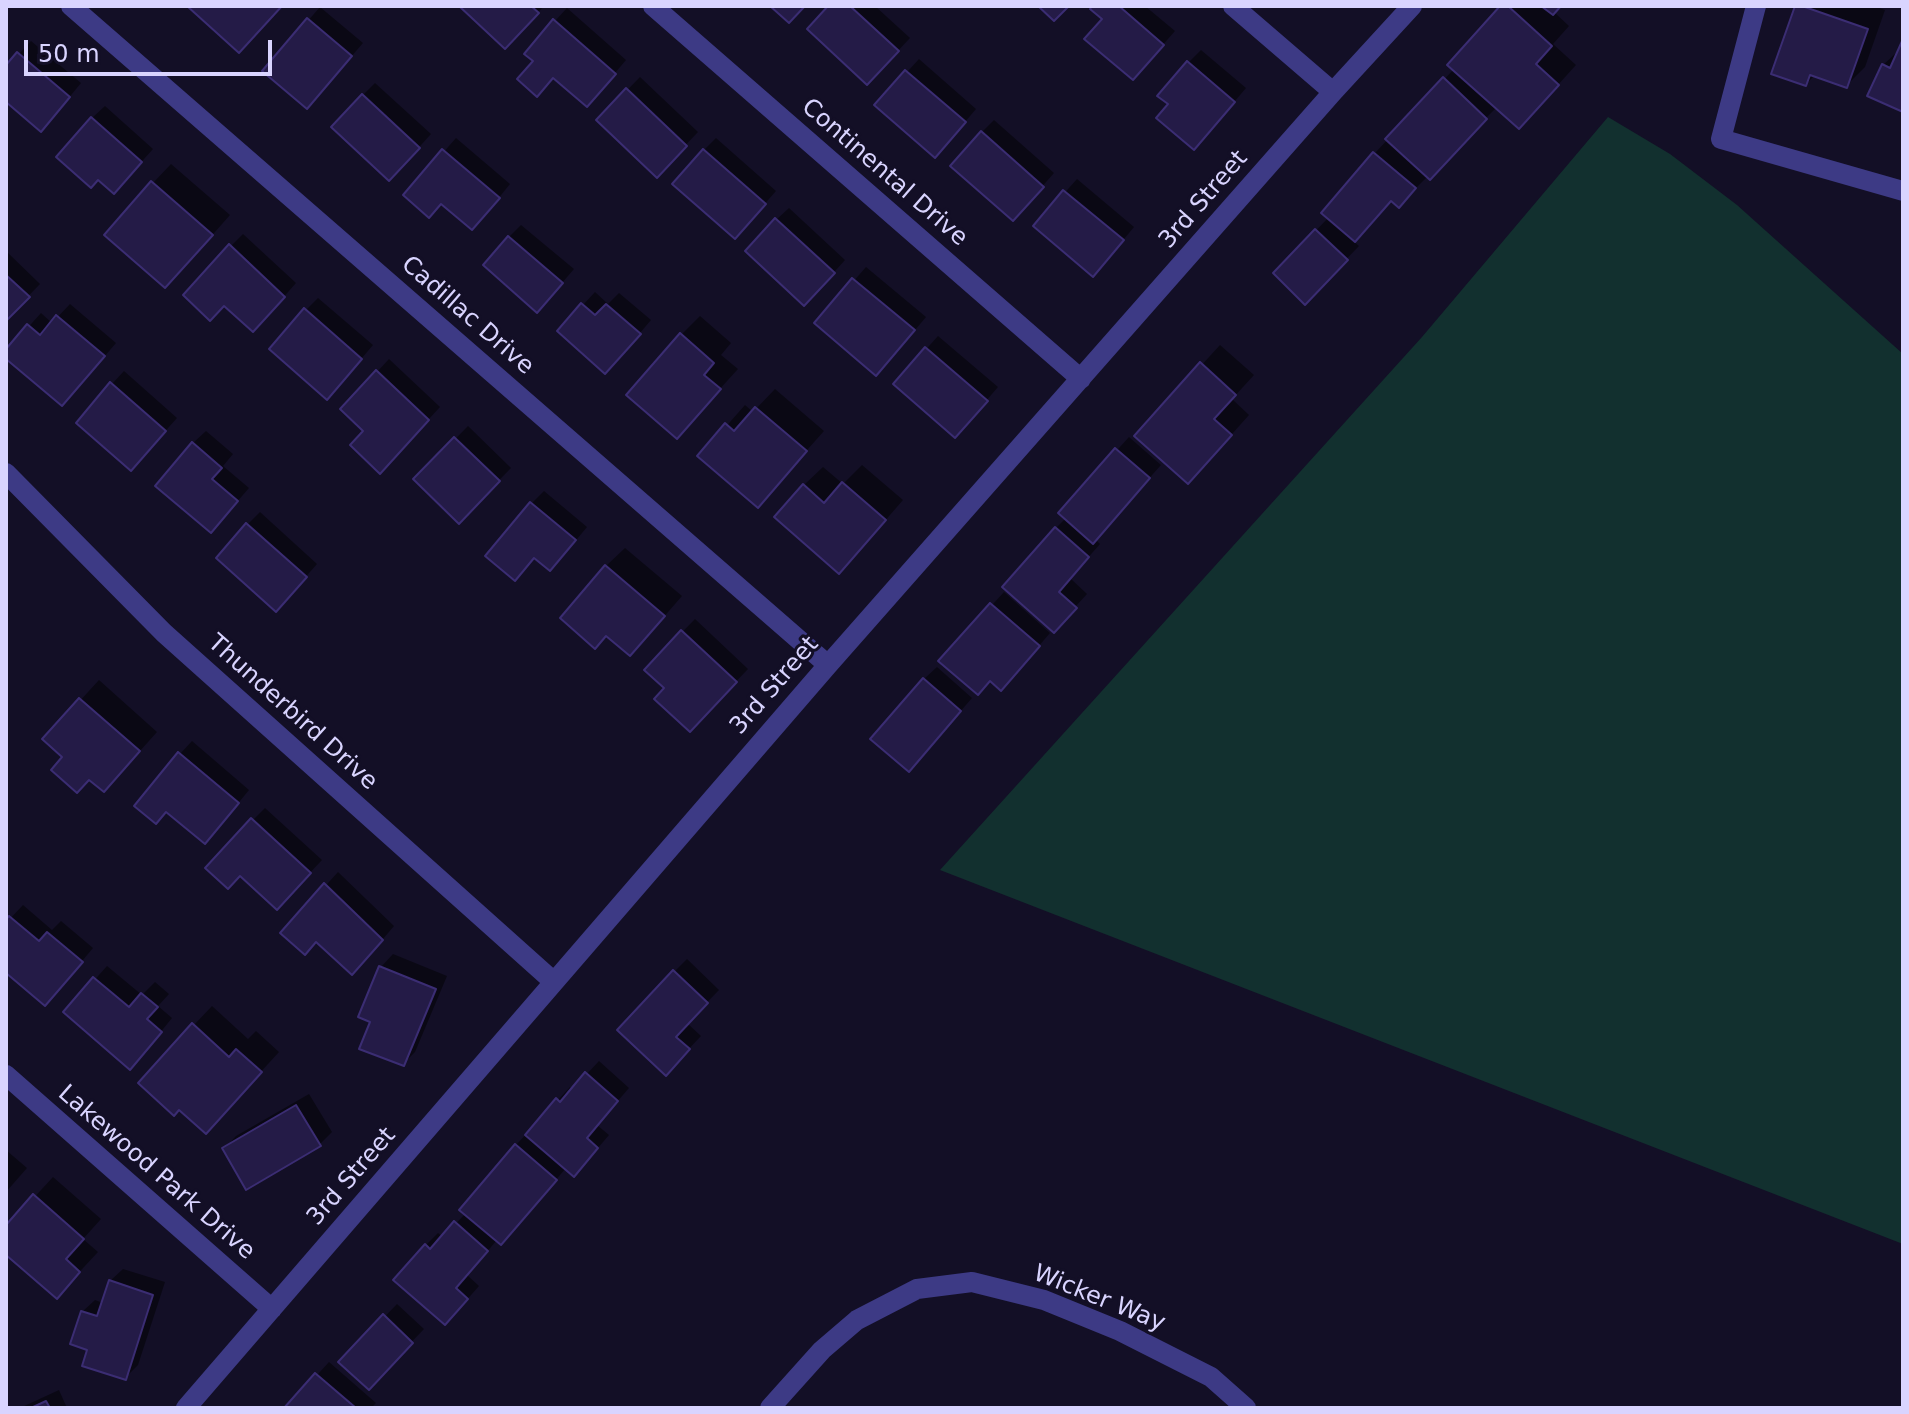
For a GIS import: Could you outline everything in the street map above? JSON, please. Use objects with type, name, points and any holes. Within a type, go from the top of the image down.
[{"type":"street","name":"Cadillac Drive","points":[[71,6],[828,665]]},
{"type":"street","name":"Continental Drive","points":[[653,6],[1081,379]]},
{"type":"street","points":[[1233,6],[1333,92]]},
{"type":"street","name":"3rd Street","points":[[186,1408],[828,665],[1412,6]]},
{"type":"street","points":[[1756,6],[1721,139],[1903,191]]},
{"type":"street","name":"Thunderbird Drive","points":[[6,473],[164,633],[554,982]]},
{"type":"street","name":"Lakewood Park Drive","points":[[6,1075],[272,1309]]},
{"type":"street","name":"Wicker Way","points":[[770,1408],[822,1350],[857,1320],[917,1289],[972,1282],[1044,1300],[1120,1331],[1211,1377],[1246,1408]]},
{"type":"green space","points":[[1608,117],[1670,154],[1737,205],[1903,354],[1903,1244],[940,870],[1422,337]]},
{"type":"building","points":[[187,6],[282,6],[239,53]]},
{"type":"building","points":[[459,6],[531,6],[539,13],[505,49]]},
{"type":"building","points":[[770,6],[805,6],[789,23]]},
{"type":"building","points":[[828,6],[850,6],[899,51],[867,85],[807,29]]},
{"type":"building","points":[[1038,6],[1069,6],[1054,21]]},
{"type":"building","points":[[1092,6],[1119,6],[1164,45],[1133,80],[1084,39],[1102,19],[1090,9]]},
{"type":"building","points":[[1500,6],[1508,6],[1552,46],[1536,64],[1559,85],[1519,129],[1447,65]]},
{"type":"building","points":[[1541,6],[1561,6],[1553,15]]},
{"type":"building","points":[[1795,6],[1868,29],[1847,88],[1810,75],[1806,86],[1771,74]]},
{"type":"building","points":[[307,18],[352,56],[307,109],[262,71]]},
{"type":"building","points":[[553,19],[616,74],[587,107],[553,78],[537,97],[517,79],[533,61],[524,54]]},
{"type":"building","points":[[1903,39],[1903,112],[1867,96],[1882,64],[1890,68]]},
{"type":"building","points":[[17,52],[70,97],[41,132],[6,102],[6,65]]},
{"type":"building","points":[[1187,61],[1235,102],[1194,150],[1156,118],[1168,104],[1157,96]]},
{"type":"building","points":[[905,70],[966,122],[935,158],[874,105]]},
{"type":"building","points":[[1443,77],[1487,119],[1430,180],[1385,139]]},
{"type":"building","points":[[626,88],[687,146],[657,178],[596,120]]},
{"type":"building","points":[[362,94],[420,148],[389,181],[331,127]]},
{"type":"building","points":[[91,117],[142,162],[114,194],[98,180],[91,188],[56,157]]},
{"type":"building","points":[[981,131],[1044,187],[1013,221],[950,166]]},
{"type":"building","points":[[442,149],[500,198],[472,230],[441,204],[429,218],[403,195]]},
{"type":"building","points":[[703,149],[766,204],[735,239],[672,184]]},
{"type":"building","points":[[1373,152],[1416,188],[1399,208],[1391,201],[1355,242],[1321,213]]},
{"type":"building","points":[[151,181],[213,235],[165,288],[104,235]]},
{"type":"building","points":[[1063,190],[1124,240],[1093,277],[1033,226]]},
{"type":"building","points":[[775,218],[835,273],[804,306],[745,251]]},
{"type":"building","points":[[1315,229],[1348,260],[1305,305],[1273,273]]},
{"type":"building","points":[[508,236],[563,283],[537,313],[483,265]]},
{"type":"building","points":[[229,244],[285,297],[253,332],[224,306],[210,321],[183,295]]},
{"type":"building","points":[[6,275],[30,297],[6,321]]},
{"type":"building","points":[[852,278],[915,330],[876,376],[814,323]]},
{"type":"building","points":[[581,303],[595,315],[606,304],[641,334],[605,374],[557,331]]},
{"type":"building","points":[[304,308],[362,359],[327,400],[269,349]]},
{"type":"building","points":[[56,315],[105,356],[62,406],[6,359],[6,349],[27,324],[40,335]]},
{"type":"building","points":[[680,333],[714,363],[704,375],[721,389],[677,439],[626,395]]},
{"type":"building","points":[[925,347],[988,401],[955,438],[893,384]]},
{"type":"building","points":[[1200,362],[1236,395],[1214,419],[1232,435],[1188,484],[1134,436]]},
{"type":"building","points":[[376,370],[429,420],[380,474],[350,445],[363,431],[340,409]]},
{"type":"building","points":[[110,382],[166,431],[131,471],[76,423]]},
{"type":"building","points":[[755,407],[807,451],[758,508],[697,456],[725,423],[734,431]]},
{"type":"building","points":[[454,437],[500,481],[459,524],[413,479]]},
{"type":"building","points":[[192,442],[222,468],[212,479],[238,501],[211,533],[155,486]]},
{"type":"building","points":[[1115,448],[1150,478],[1093,544],[1058,513]]},
{"type":"building","points":[[842,482],[886,520],[839,574],[774,517],[803,484],[824,503]]},
{"type":"building","points":[[530,502],[576,540],[550,571],[534,558],[515,581],[485,556]]},
{"type":"building","points":[[246,523],[307,577],[276,612],[216,558]]},
{"type":"building","points":[[1055,527],[1089,557],[1059,592],[1077,608],[1054,633],[1002,587]]},
{"type":"building","points":[[605,565],[665,616],[630,656],[606,636],[595,649],[560,618]]},
{"type":"building","points":[[990,603],[1040,646],[1001,691],[990,681],[978,695],[938,661]]},
{"type":"building","points":[[681,630],[737,682],[690,732],[654,699],[664,688],[644,670]]},
{"type":"building","points":[[923,678],[961,711],[909,772],[870,739]]},
{"type":"building","points":[[79,698],[140,751],[104,792],[89,780],[77,793],[51,770],[62,757],[42,739]]},
{"type":"building","points":[[178,752],[239,803],[205,844],[166,812],[156,824],[134,806]]},
{"type":"building","points":[[251,818],[311,873],[277,910],[240,876],[228,889],[205,868]]},
{"type":"building","points":[[324,883],[383,940],[352,975],[316,942],[305,955],[280,933]]},
{"type":"building","points":[[9,916],[39,941],[47,932],[83,962],[45,1006],[6,973],[6,920]]},
{"type":"building","points":[[379,966],[436,989],[404,1066],[359,1049],[370,1022],[358,1017]]},
{"type":"building","points":[[673,970],[708,1003],[676,1037],[690,1049],[666,1076],[617,1030]]},
{"type":"building","points":[[93,977],[129,1007],[141,993],[158,1007],[147,1019],[162,1032],[130,1070],[63,1012]]},
{"type":"building","points":[[192,1023],[229,1057],[236,1049],[262,1072],[206,1134],[179,1110],[174,1116],[138,1083]]},
{"type":"building","points":[[585,1072],[618,1101],[587,1138],[598,1148],[574,1177],[525,1135],[556,1098],[560,1102]]},
{"type":"building","points":[[296,1105],[321,1146],[246,1190],[222,1148]]},
{"type":"building","points":[[515,1144],[557,1180],[501,1245],[459,1210]]},
{"type":"building","points":[[33,1194],[84,1239],[66,1259],[80,1272],[57,1299],[6,1255],[6,1225]]},
{"type":"building","points":[[454,1221],[488,1251],[456,1288],[468,1299],[445,1325],[393,1280],[425,1244],[430,1249]]},
{"type":"building","points":[[109,1280],[153,1295],[126,1380],[82,1366],[87,1350],[70,1344],[81,1311],[97,1316]]},
{"type":"building","points":[[383,1314],[413,1343],[369,1390],[338,1362]]},
{"type":"building","points":[[315,1373],[356,1408],[284,1408]]},
{"type":"building","points":[[46,1401],[50,1408],[31,1408]]}]
